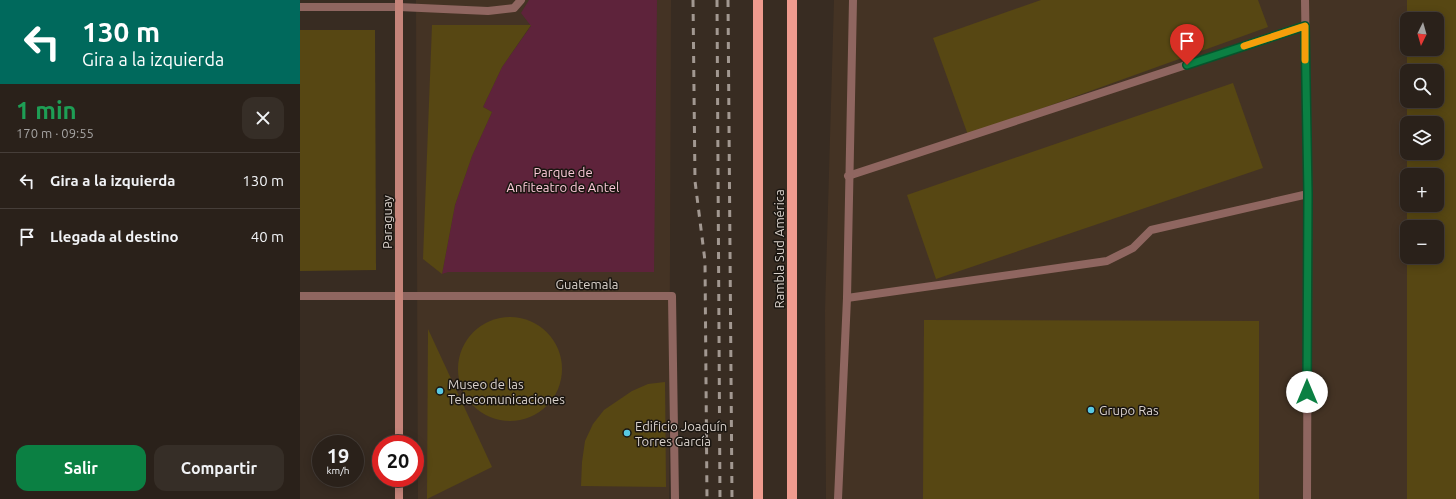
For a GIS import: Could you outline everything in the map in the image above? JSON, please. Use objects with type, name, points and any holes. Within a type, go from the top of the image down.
[{"type":"main road","name":"Rambla Sud América","points":[[758,0],[758,499]]},
{"type":"main road","name":"Rambla Sud América","points":[[792,0],[792,499]]},
{"type":"street","points":[[300,7],[399,3],[493,11],[514,8],[520,0]]},
{"type":"street","points":[[838,499],[847,298],[848,176],[853,0]]},
{"type":"street","points":[[1305,0],[1308,194],[1307,499]]},
{"type":"street","name":"Paraguay","points":[[399,3],[399,435]]},
{"type":"street","points":[[848,176],[1305,26]]},
{"type":"street","points":[[847,298],[1107,261],[1133,248],[1151,230],[1308,194]]},
{"type":"street","name":"Guatemala","points":[[300,296],[672,296],[675,499]]},
{"type":"street","points":[[399,487],[399,499]]},
{"type":"shaded area","points":[[416,0],[671,0],[669,499],[418,499],[418,487],[424,487],[424,435],[418,435]]},
{"type":"shaded area","points":[[834,0],[1456,0],[1456,499],[826,499],[825,311]]},
{"type":"green space","name":"Parque de Anfiteatro de Antel","points":[[529,0],[657,0],[654,272],[448,272],[442,274],[455,205],[472,156],[492,112],[483,107],[502,67],[531,26],[521,13]]},
{"type":"building","points":[[1041,0],[1258,0],[1268,27],[968,135],[933,38]]},
{"type":"building","points":[[1407,0],[1456,0],[1456,499],[1407,499],[1407,264],[1444,264],[1444,220],[1407,220],[1407,212],[1444,212],[1444,168],[1407,168],[1407,160],[1444,160],[1444,116],[1407,116],[1407,108],[1444,108],[1444,64],[1407,64],[1407,56],[1444,56],[1444,12],[1407,12]]},
{"type":"building","points":[[432,25],[531,25],[502,67],[483,107],[492,112],[472,156],[455,205],[442,274],[423,259]]},
{"type":"building","points":[[300,30],[375,30],[376,270],[300,271]]},
{"type":"building","points":[[1233,83],[1263,168],[936,279],[907,195]]},
{"type":"building","points":[[510,317],[530,321],[547,332],[558,349],[562,369],[558,389],[547,406],[530,417],[510,421],[490,417],[473,406],[462,389],[458,369],[462,349],[473,332],[490,321]]},
{"type":"building","name":"Grupo Ras","points":[[924,320],[1259,321],[1259,499],[923,499]]},
{"type":"building","name":"Museo de las Telecomunicaciones","points":[[428,329],[492,467],[427,499]]},
{"type":"building","name":"Edificio Joaquín Torres García","points":[[665,382],[666,487],[581,486],[585,441],[593,424],[604,410],[632,391],[648,384]]},
{"type":"railway","points":[[693,0],[695,181],[705,261],[707,499]]},
{"type":"railway","points":[[717,0],[720,499]]},
{"type":"railway","points":[[728,0],[732,499]]},
{"type":"slow traffic","points":[[1244,46],[1305,26],[1305,60]]},
{"type":"place","name":"Museo de las Telecomunicaciones","points":[[440,391]]},
{"type":"place","name":"Grupo Ras","points":[[1091,410]]},
{"type":"place","name":"Edificio Joaquín Torres García","points":[[627,433]]},
{"type":"route","points":[[1187,65],[1305,26],[1308,194],[1307,392]]}]
